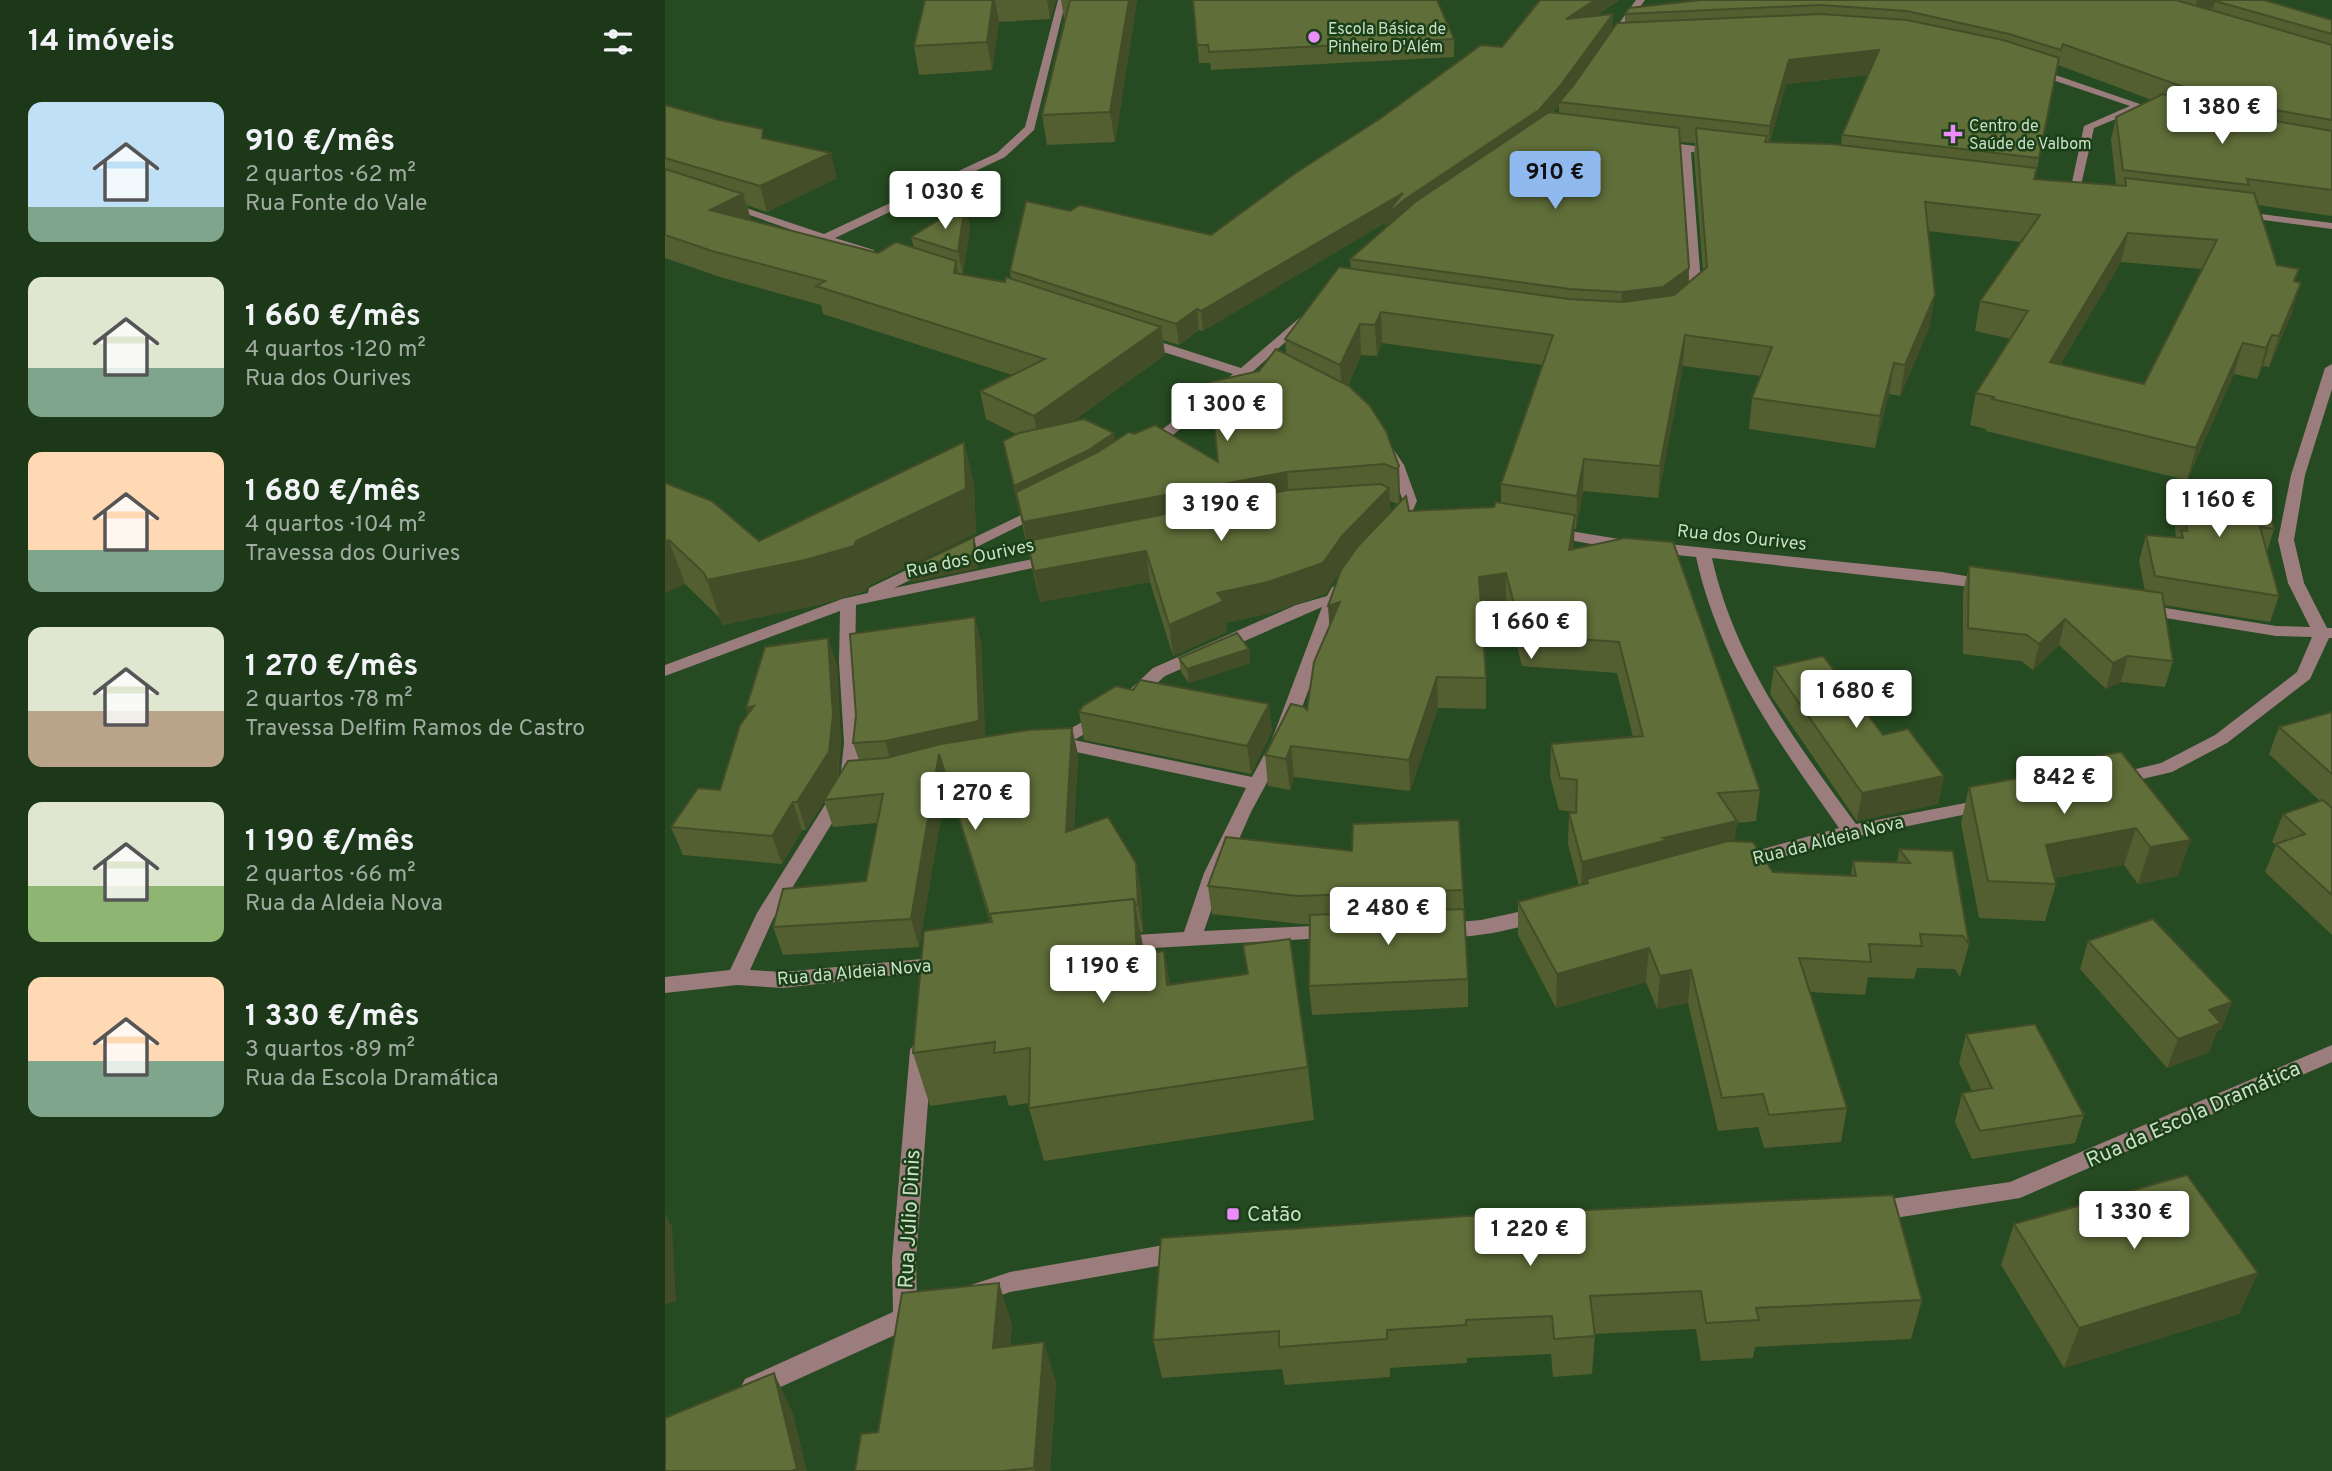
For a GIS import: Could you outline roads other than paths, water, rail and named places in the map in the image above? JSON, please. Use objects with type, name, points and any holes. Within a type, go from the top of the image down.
[{"type":"street","points":[[825,238],[1001,155],[1030,128],[1062,0]]},
{"type":"street","points":[[1612,41],[1641,0]]},
{"type":"street","points":[[2025,68],[2170,116]]},
{"type":"street","points":[[2060,193],[2079,195],[2089,126],[2139,106]]},
{"type":"street","points":[[1648,143],[1736,154]]},
{"type":"street","points":[[1685,148],[1696,297],[1686,305]]},
{"type":"street","points":[[714,201],[877,255]]},
{"type":"street","points":[[2225,213],[2332,226]]},
{"type":"street","points":[[1141,452],[1252,369],[1319,305]]},
{"type":"street","points":[[1125,336],[1252,369]]},
{"type":"street","points":[[2327,634],[2296,583],[2286,540],[2298,475],[2332,368]]},
{"type":"street","points":[[1379,437],[1397,465],[1410,501],[1411,516]]},
{"type":"street","points":[[737,977],[764,918],[849,781],[853,743],[847,662],[848,602],[1051,505]]},
{"type":"street","points":[[1386,506],[1411,516]]},
{"type":"street","points":[[1385,534],[1411,516]]},
{"type":"street","name":"Rua dos Ourives","points":[[1540,531],[1619,544],[1942,577],[2008,587]]},
{"type":"street","points":[[1703,552],[1709,588],[1740,667],[1851,831]]},
{"type":"street","name":"Rua dos Ourives","points":[[665,671],[848,602],[1064,558]]},
{"type":"street","points":[[1192,938],[1214,873],[1280,742],[1332,598],[1345,580]]},
{"type":"street","points":[[1257,783],[1076,746],[1044,748],[1130,698],[1159,671],[1302,608],[1332,598]]},
{"type":"street","points":[[2127,607],[2276,631],[2327,634]]},
{"type":"street","points":[[2094,783],[2166,768],[2221,738],[2304,675],[2327,634]]},
{"type":"street","points":[[849,781],[871,779]]},
{"type":"street","name":"Rua da Aldeia Nova","points":[[1718,868],[1851,831],[2002,802]]},
{"type":"street","points":[[1420,930],[1481,927],[1565,908]]},
{"type":"street","points":[[1104,945],[1353,931]]},
{"type":"street","name":"Rua da Aldeia Nova","points":[[665,985],[737,977],[783,980],[955,963]]},
{"type":"street","points":[[926,993],[928,966]]},
{"type":"street","name":"Rua Júlio Dinis","points":[[901,1341],[905,1316],[904,1260],[922,1033]]},
{"type":"street","name":"Rua da Escola Dramática","points":[[1855,1212],[1882,1211],[2011,1191],[2332,1053]]},
{"type":"street","points":[[737,1395],[905,1316],[1010,1282],[1203,1248]]},
{"type":"place","name":"Escola Básica de Pinheiro D'Além","points":[[1314,37]]},
{"type":"place","name":"Centro de Saúde de Valbom","points":[[1953,134]]},
{"type":"place","name":"Catão","points":[[1233,1214]]}]
